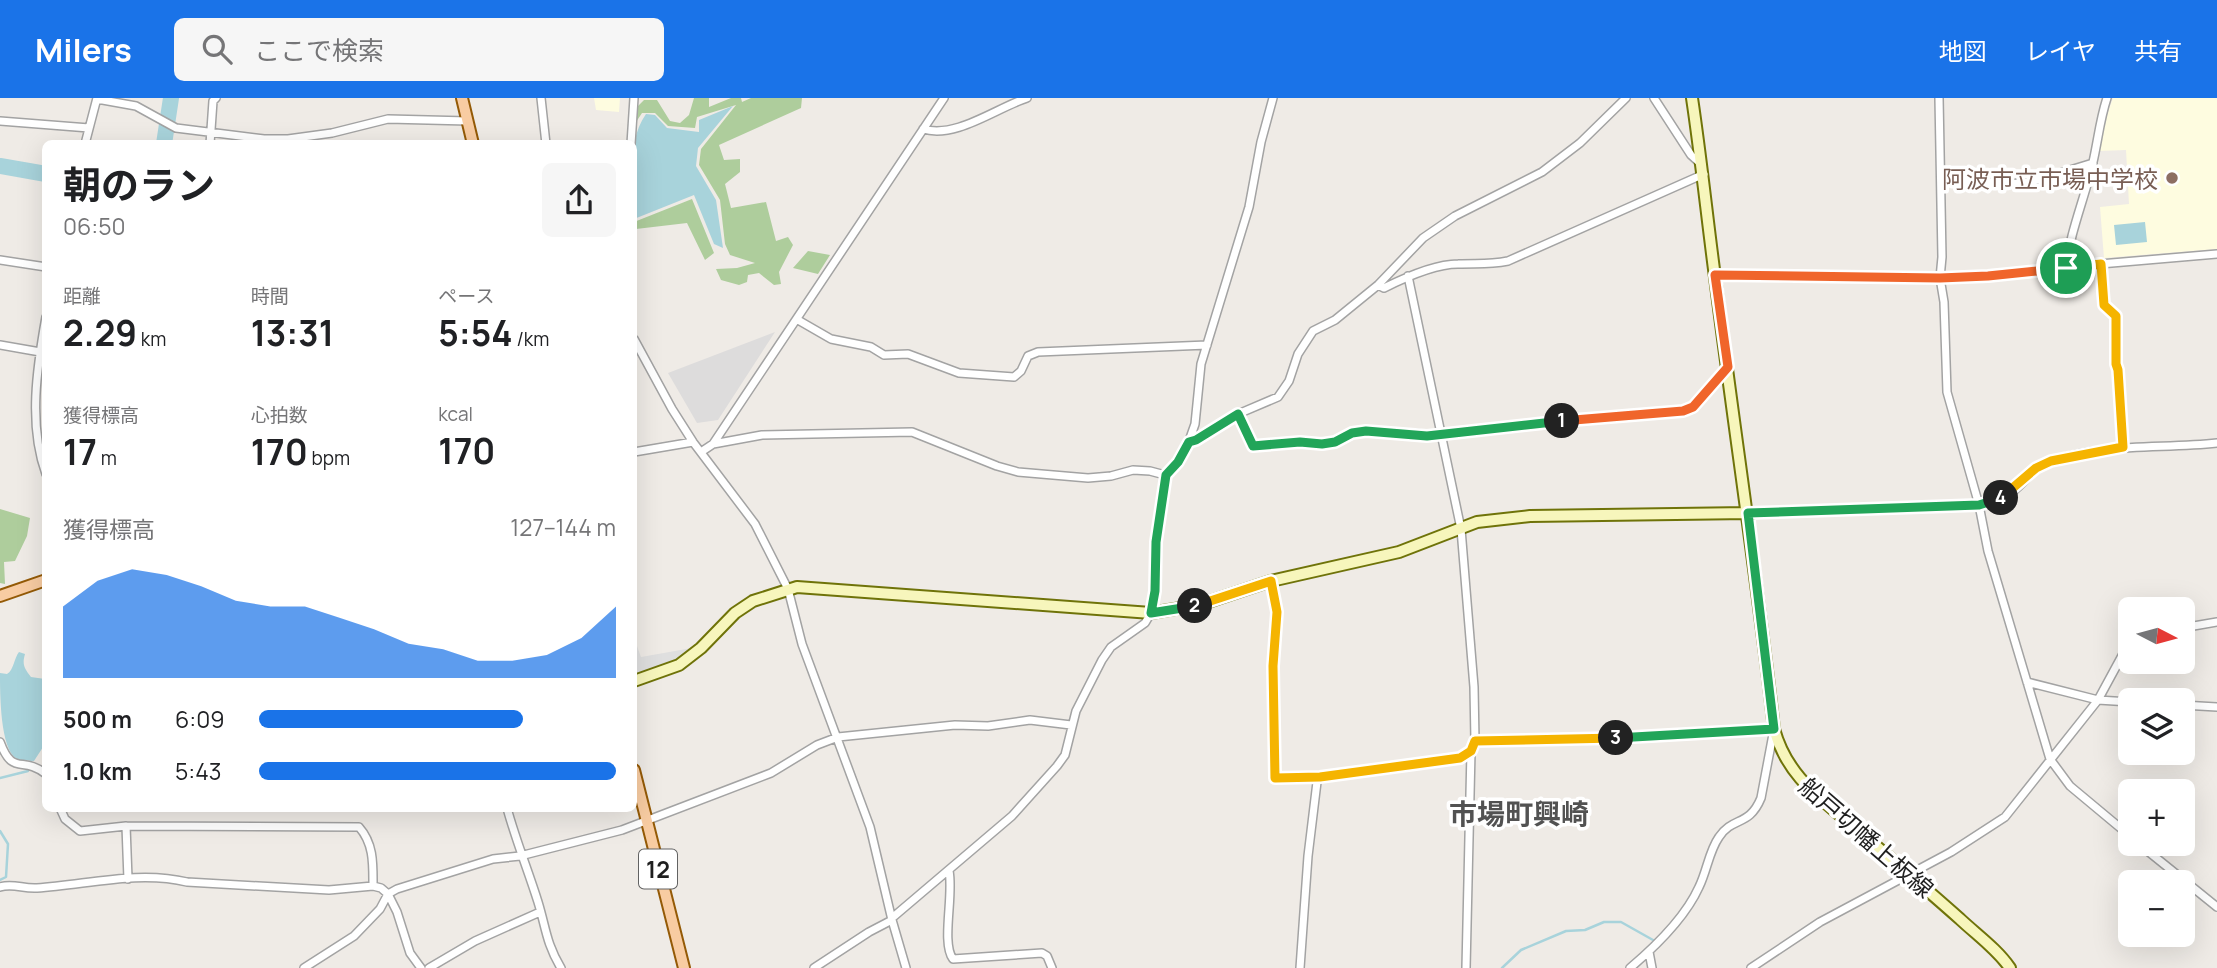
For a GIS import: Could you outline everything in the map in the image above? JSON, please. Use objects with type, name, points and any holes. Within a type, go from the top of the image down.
[{"type":"main road","points":[[462,98],[472,140]]},
{"type":"main road","points":[[4,592],[42,581]]},
{"type":"main road","name":"12","points":[[637,783],[684,968]]},
{"type":"street","points":[[210,140],[213,100],[216,98]]},
{"type":"street","points":[[541,98],[546,140]]},
{"type":"street","points":[[631,140],[634,98]]},
{"type":"street","points":[[701,452],[713,444],[944,98]]},
{"type":"street","points":[[923,129],[945,131],[995,113],[1006,104],[1027,98]]},
{"type":"street","points":[[814,968],[892,919],[1012,816],[1057,766],[1069,745],[1071,724],[1111,647],[1145,623],[1151,613],[1155,591],[1156,542],[1166,475],[1178,462],[1195,424],[1201,364],[1249,207],[1261,142],[1273,98]]},
{"type":"street","points":[[1189,442],[1238,414],[1278,397],[1289,381],[1298,354],[1313,331],[1335,320],[1378,285],[1423,238],[1455,216],[1542,172],[1580,144],[1626,98]]},
{"type":"street","points":[[1378,285],[1384,288],[1408,276],[1455,263],[1484,266],[1508,261],[1703,170],[1654,98]]},
{"type":"street","name":"船戸切幡上板線","points":[[1692,98],[1774,729],[1789,767],[1807,787],[1909,874],[2010,968]]},
{"type":"street","points":[[1939,98],[1942,257],[1940,278],[1944,302],[1947,392],[1979,505],[1988,551],[2050,759],[2070,786],[2118,826]]},
{"type":"street","points":[[2066,268],[2068,251],[2093,163],[2100,117],[2107,98]]},
{"type":"street","points":[[86,140],[97,99],[136,106],[167,125],[264,139],[289,139],[332,133],[388,119],[468,121]]},
{"type":"street","points":[[0,121],[89,128]]},
{"type":"street","points":[[1941,179],[2011,184],[2034,181],[2093,163]]},
{"type":"street","points":[[1715,275],[1940,278],[1988,276],[2217,254]]},
{"type":"street","points":[[0,260],[42,266]]},
{"type":"street","points":[[2101,264],[2104,305],[2116,316],[2116,364],[2123,447]]},
{"type":"street","points":[[1408,276],[1461,529],[1474,687],[1475,741],[1471,751],[1466,968]]},
{"type":"street","points":[[798,320],[831,339],[871,347],[884,355],[908,354],[959,373],[1014,377],[1021,371],[1028,355],[1038,352],[1206,345]]},
{"type":"street","points":[[637,344],[693,442],[754,524],[788,589],[802,644],[870,827],[906,968]]},
{"type":"street","points":[[0,345],[42,352],[36,429],[42,456]]},
{"type":"street","points":[[1238,414],[1253,446],[1300,442],[1322,444],[1366,431],[1440,435],[1580,419],[1683,411],[1693,407],[1728,367]]},
{"type":"street","points":[[713,444],[762,435],[912,432],[1018,472],[1088,478],[1133,470],[1166,475]]},
{"type":"street","points":[[637,451],[693,442]]},
{"type":"street","points":[[637,680],[679,666],[701,649],[736,613],[753,601],[788,589],[808,587],[1151,613],[1199,605],[1271,581],[1390,554],[1495,519],[1979,505],[2005,497],[2036,468],[2051,461],[2123,447],[2182,447],[2217,443]]},
{"type":"street","points":[[1271,581],[1277,612],[1273,666],[1275,778],[1320,777],[1460,758],[1471,751]]},
{"type":"street","points":[[2195,626],[2217,622]]},
{"type":"street","points":[[1751,968],[1820,922],[1951,852],[2005,817],[2098,700],[2118,663]]},
{"type":"street","points":[[2027,682],[2098,700],[2118,701]]},
{"type":"street","points":[[2195,706],[2217,707]]},
{"type":"street","points":[[304,968],[354,936],[380,909],[388,894],[397,889],[493,859],[520,856],[622,830],[771,773],[817,745],[838,737],[955,725],[988,726],[1030,720],[1071,724]]},
{"type":"street","points":[[1475,741],[1587,740],[1774,729],[1761,798],[1756,809],[1752,815],[1732,824],[1718,837],[1697,891],[1683,913],[1649,952],[1630,968]]},
{"type":"street","points":[[0,742],[6,757],[13,762],[31,765],[42,772]]},
{"type":"street","points":[[1300,968],[1308,856],[1317,782],[1320,777]]},
{"type":"street","points":[[62,812],[65,819],[80,831],[126,826],[359,827],[369,838],[373,886]]},
{"type":"street","points":[[508,812],[547,939],[561,968]]},
{"type":"street","points":[[126,826],[128,879]]},
{"type":"street","points":[[2155,856],[2217,906]]},
{"type":"street","points":[[949,871],[952,886],[948,933],[949,953],[953,959],[1042,953],[1050,960],[1052,968]]},
{"type":"street","points":[[0,887],[11,884],[35,889],[128,879],[171,878],[187,882],[330,890],[373,886],[388,894],[397,912],[410,953],[421,968]]},
{"type":"street","points":[[429,968],[475,941],[540,912]]},
{"type":"street","points":[[1649,952],[1652,968]]},
{"type":"shaded area","points":[[594,98],[620,98],[619,112],[596,110]]},
{"type":"shaded area","name":"阿波市立市場中学校","points":[[2113,98],[2217,98],[2217,249],[2104,258],[2100,207],[2129,204],[2126,150],[2099,151]]},
{"type":"shaded area","points":[[775,332],[718,420],[697,423],[668,373]]},
{"type":"shaded area","points":[[637,646],[641,657],[692,648],[674,661],[637,674]]},
{"type":"green space","points":[[694,98],[709,98],[709,107],[731,98],[741,98],[742,102],[751,98],[802,98],[801,108],[719,145],[724,160],[740,159],[740,172],[725,184],[731,208],[766,202],[776,241],[788,237],[793,245],[779,272],[781,284],[774,285],[759,273],[748,275],[747,282],[739,285],[721,280],[716,269],[737,268],[755,263],[730,255],[725,244],[720,200],[699,165],[701,149],[736,105],[697,117],[695,128],[668,126],[655,113],[642,113],[636,122],[637,107],[644,100],[657,100],[670,121],[680,123],[689,115]]},
{"type":"green space","points":[[692,199],[714,253],[705,260],[687,223],[637,229],[637,221]]},
{"type":"green space","points":[[808,251],[830,255],[818,274],[793,268]]},
{"type":"green space","points":[[0,509],[30,518],[27,536],[15,561],[4,562],[5,584],[0,583]]},
{"type":"water","points":[[733,106],[698,148],[696,166],[716,200],[723,248],[714,244],[694,195],[637,218],[636,140],[646,114],[655,115],[667,128],[699,132],[699,120]]},
{"type":"water","points":[[2145,222],[2147,242],[2116,245],[2114,225]]},
{"type":"water","points":[[19,652],[25,654],[24,666],[31,677],[42,679],[42,749],[34,761],[19,760],[11,754],[4,733],[0,673],[9,672]]},
{"type":"waterway","points":[[165,140],[171,98]]},
{"type":"waterway","points":[[0,166],[42,173]]},
{"type":"waterway","points":[[0,778],[28,771],[32,758]]},
{"type":"waterway","points":[[0,831],[8,844],[6,877],[0,880]]},
{"type":"waterway","points":[[1502,968],[1521,950],[1566,931],[1585,930],[1604,922],[1621,922],[1653,940]]},
{"type":"place","name":"阿波市立市場中学校","points":[[2172,178]]},
{"type":"district","name":"市場町興崎","points":[[1519,813]]},
{"type":"route","points":[[2101,264],[2104,305],[2116,316],[2116,364],[2123,447],[2051,461],[2036,468],[2005,497],[1979,505],[1748,513],[1774,729],[1587,740],[1475,741],[1471,751],[1460,758],[1320,777],[1280,779],[1275,778],[1273,666],[1277,612],[1271,581],[1199,605],[1151,613],[1155,591],[1156,542],[1166,475],[1178,462],[1189,442],[1238,414],[1253,446],[1300,442],[1322,444],[1366,431],[1427,436],[1683,411],[1693,407],[1728,367],[1715,275],[1940,278],[2066,268],[2101,264]]}]
